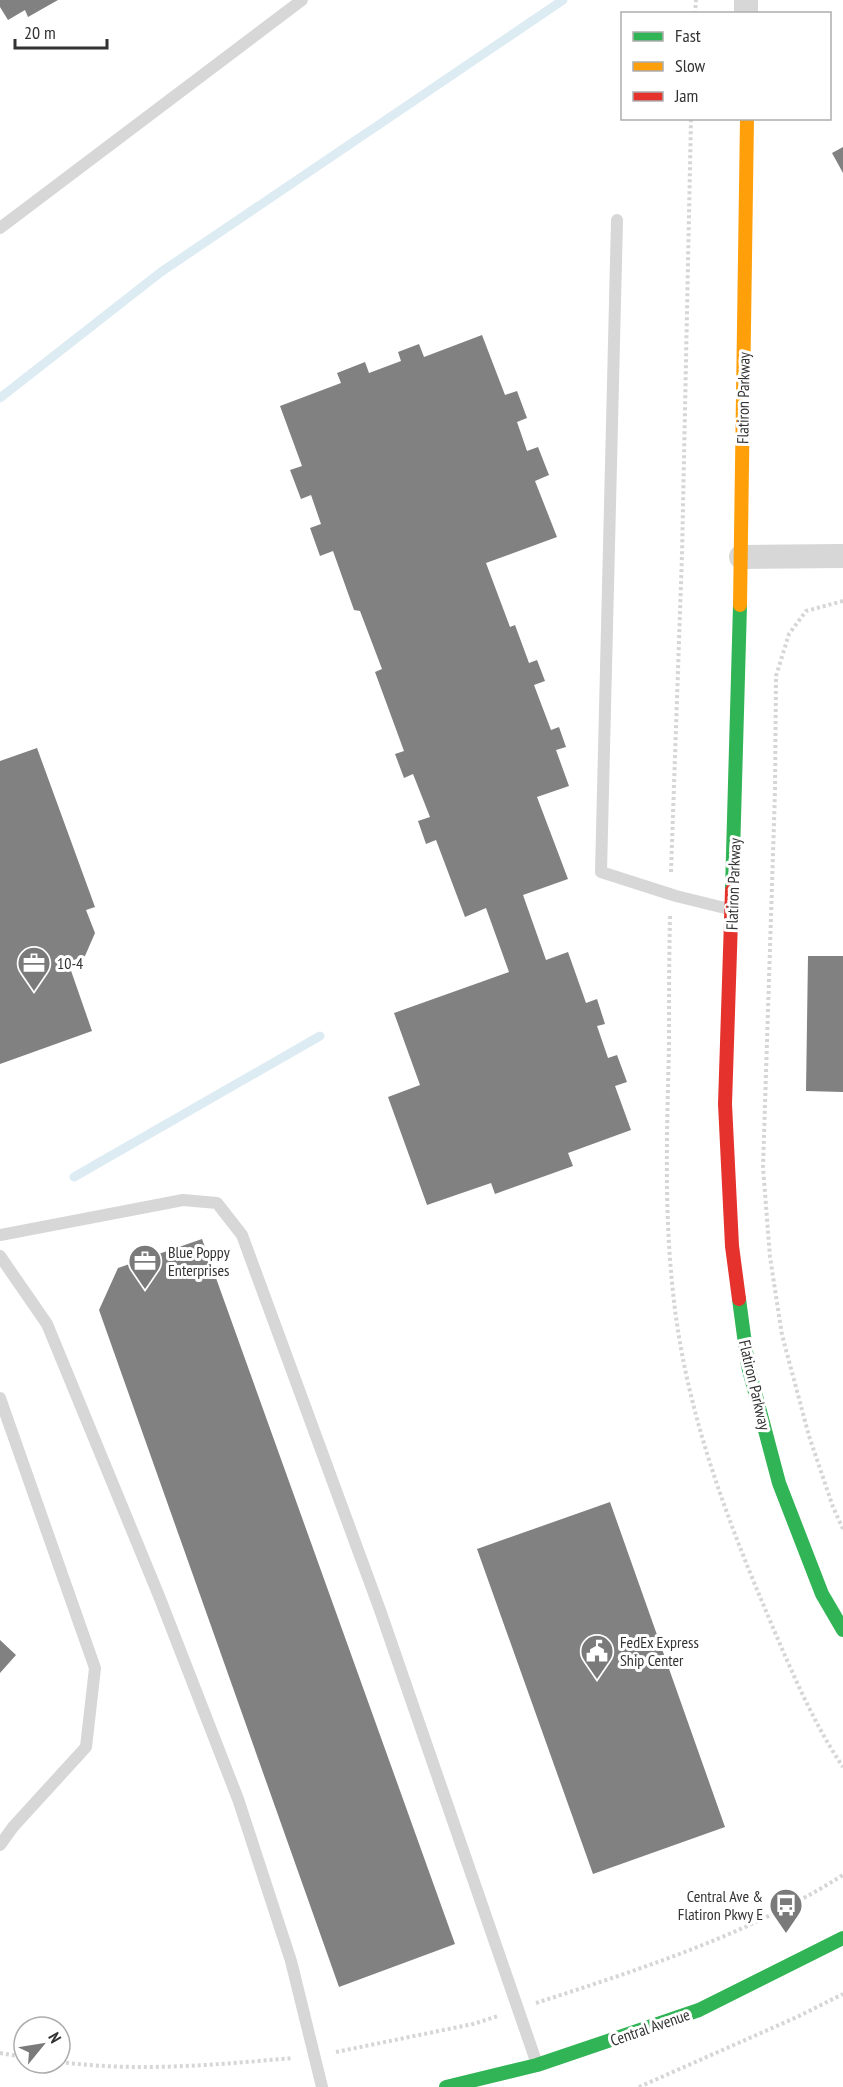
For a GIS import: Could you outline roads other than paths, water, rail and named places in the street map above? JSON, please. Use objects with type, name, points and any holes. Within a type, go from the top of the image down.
[{"type":"street","name":"Flatiron Parkway","points":[[747,120],[738,733],[725,1104],[732,1246],[747,1366],[779,1483],[822,1594],[843,1629]]},
{"type":"street","points":[[741,557],[843,556]]},
{"type":"street","name":"Central Avenue","points":[[446,2087],[537,2065],[699,2010],[843,1938]]},
{"type":"lane","points":[[0,228],[302,0]]},
{"type":"lane","points":[[617,220],[601,872],[676,896],[731,910]]},
{"type":"lane","points":[[0,1235],[183,1200],[217,1203],[242,1235],[380,1610],[537,2065]]},
{"type":"lane","points":[[0,1256],[47,1324],[163,1606],[237,1799],[291,1961],[322,2087]]},
{"type":"lane","points":[[0,1398],[95,1668],[86,1746],[13,1827],[0,1845]]},
{"type":"waterway","points":[[0,398],[161,272],[563,0]]},
{"type":"waterway","points":[[74,1177],[320,1036]]},
{"type":"place","name":"10-4","points":[[34,992]]},
{"type":"place","name":"Blue Poppy Enterprises","points":[[145,1290]]},
{"type":"place","name":"FedEx Express Ship Center","points":[[597,1680]]},
{"type":"place","name":"Central Ave & Flatiron Pkwy E","points":[[786,1934]]}]
